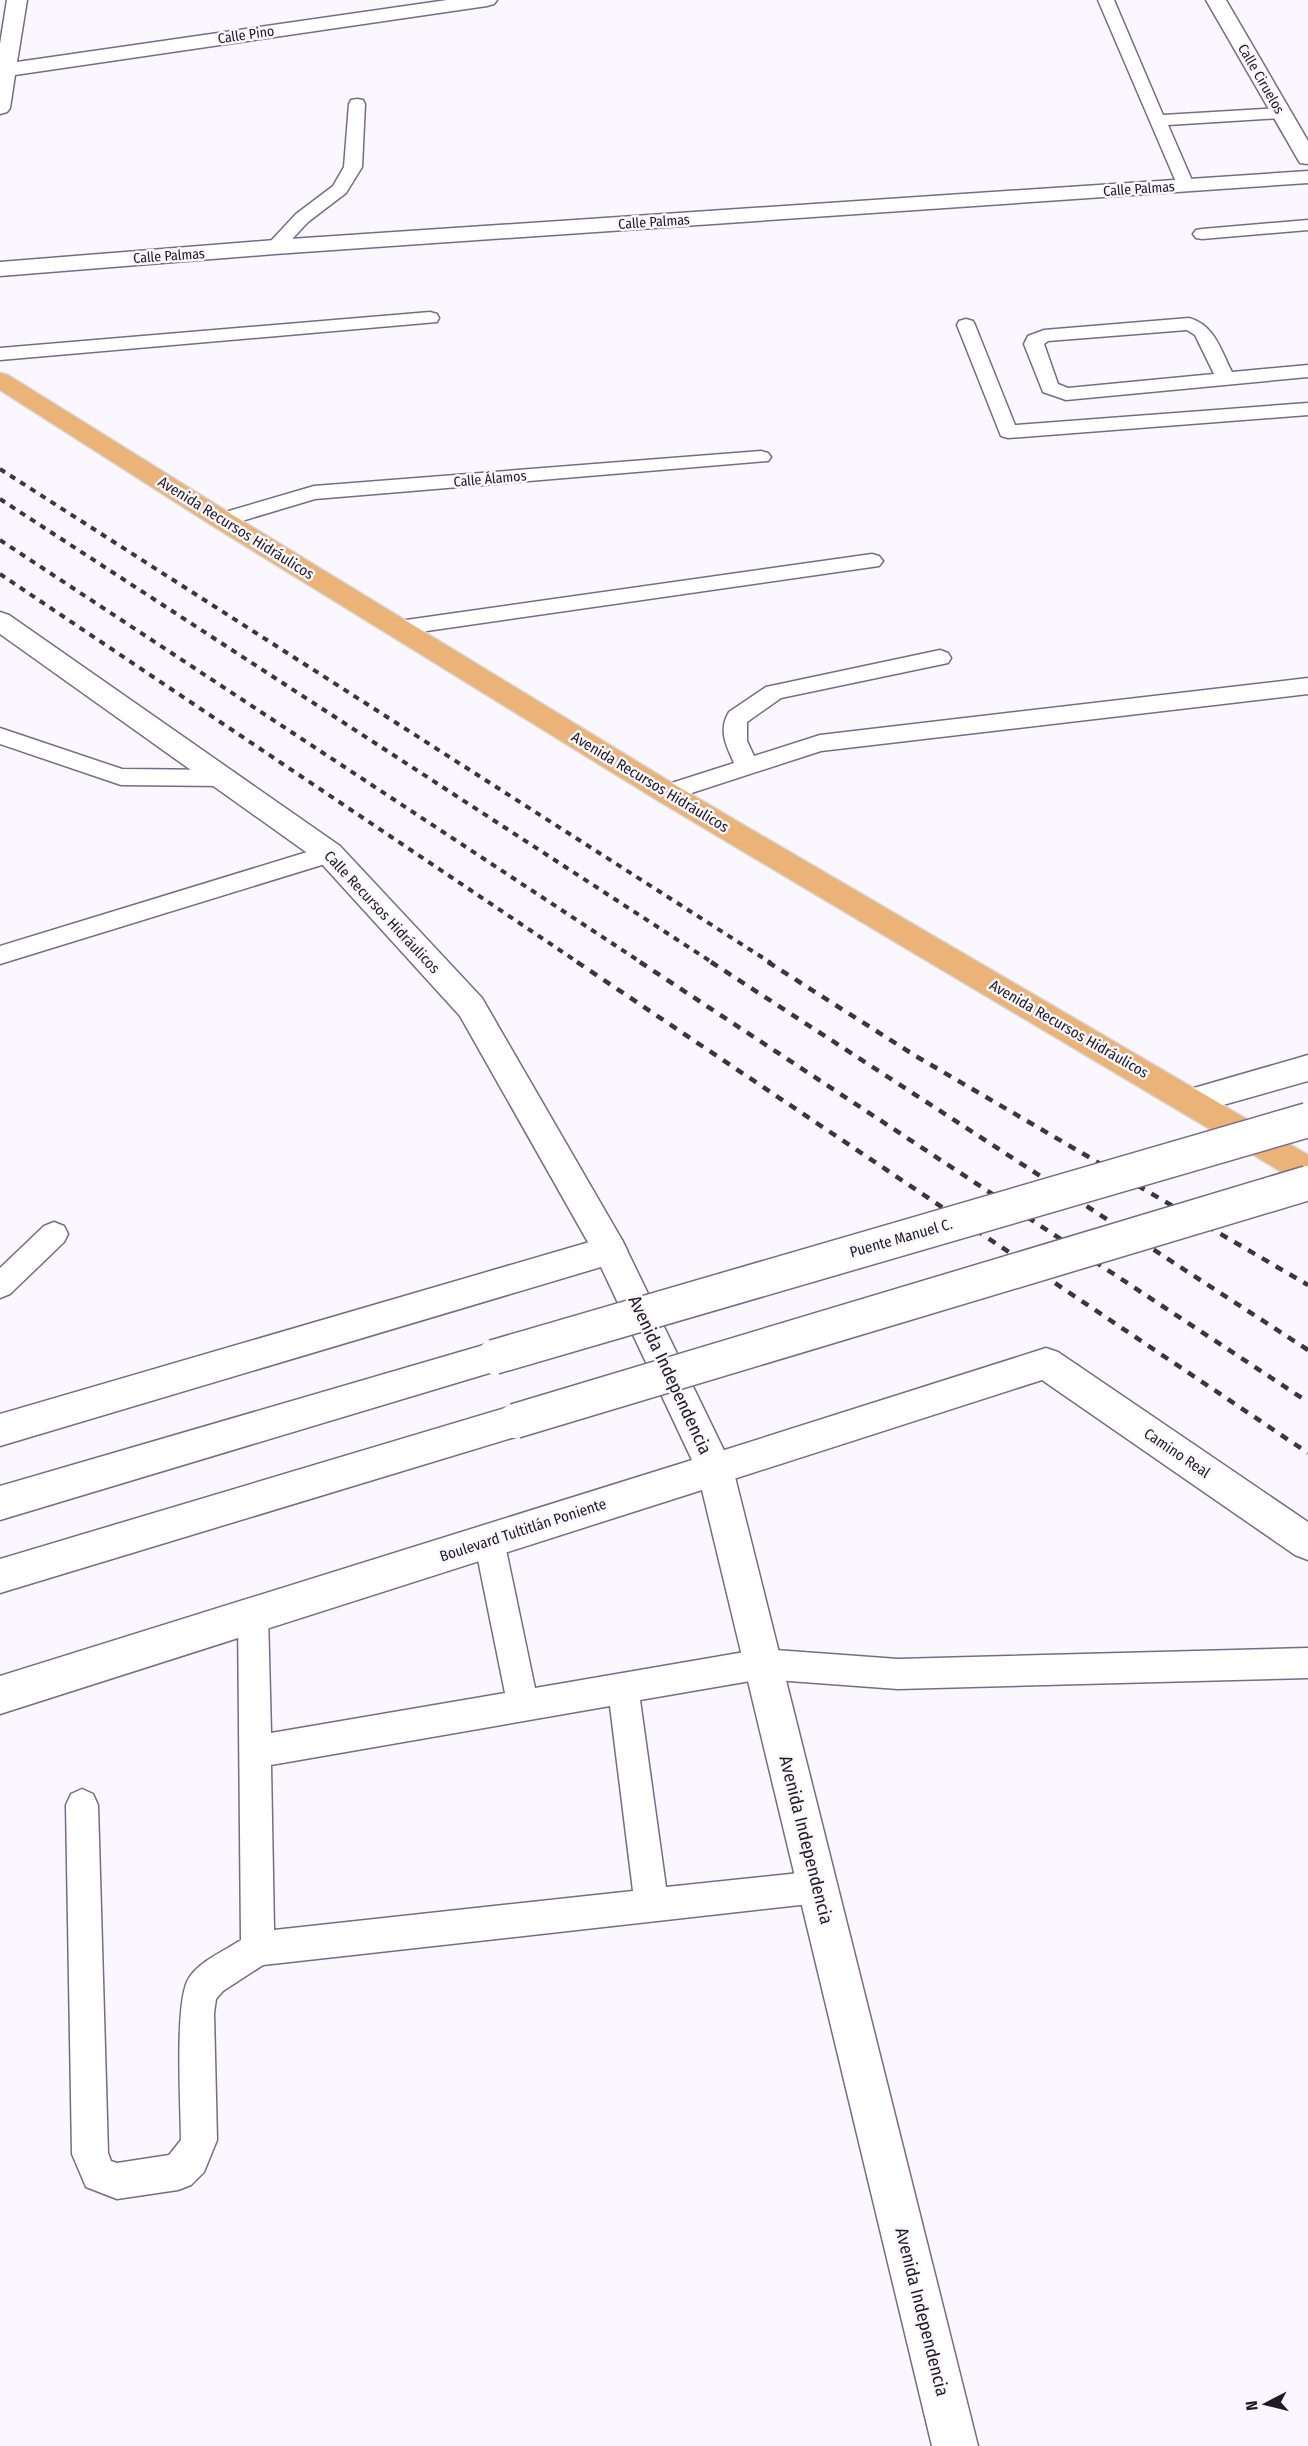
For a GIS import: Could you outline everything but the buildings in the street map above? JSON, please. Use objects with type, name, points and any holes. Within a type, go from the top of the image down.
[{"type":"main road","name":"Avenida Recursos Hidráulicos","points":[[0,380],[222,520],[667,793],[1308,1171]]},
{"type":"street","points":[[0,108],[17,0]]},
{"type":"street","name":"Calle Pino","points":[[6,70],[487,0]]},
{"type":"street","name":"Calle Ciruelos","points":[[1216,0],[1280,113],[1308,157]]},
{"type":"street","name":"Calle Palmas","points":[[0,269],[1308,177]]},
{"type":"street","name":"Calle Recursos Hidráulicos","points":[[0,621],[330,854],[471,1007],[610,1250]]},
{"type":"street","points":[[1191,1101],[1308,1068]]},
{"type":"street","name":"Puente Manuel C.","points":[[0,1503],[1308,1120]]},
{"type":"street","points":[[0,1576],[1308,1183]]},
{"type":"street","points":[[0,1430],[610,1250]]},
{"type":"street","name":"Avenida Independencia","points":[[610,1250],[715,1469],[955,2446]]},
{"type":"street","name":"Boulevard Tultitlán Poniente","points":[[0,1695],[1046,1363]]},
{"type":"street","name":"Camino Real","points":[[1046,1363],[1308,1543]]},
{"type":"lane","points":[[1106,0],[1185,185]]},
{"type":"lane","points":[[275,248],[302,218],[340,189],[353,167],[357,104]]},
{"type":"lane","points":[[1157,120],[1280,113]]},
{"type":"lane","points":[[1202,234],[1308,225]]},
{"type":"lane","points":[[0,354],[430,318]]},
{"type":"lane","points":[[1226,379],[1203,333],[1197,327],[1189,324],[1044,336],[1035,339],[1034,344],[1050,388],[1066,394],[1226,379],[1308,371]]},
{"type":"lane","points":[[966,325],[1008,432],[1308,409]]},
{"type":"lane","name":"Calle Álamos","points":[[222,520],[314,493],[761,457]]},
{"type":"lane","points":[[399,628],[872,561]]},
{"type":"lane","points":[[747,767],[735,741],[736,718],[774,692],[940,658]]},
{"type":"lane","points":[[667,793],[820,743],[1308,686]]},
{"type":"lane","points":[[0,736],[121,777],[223,778]]},
{"type":"lane","points":[[0,955],[330,854]]},
{"type":"lane","points":[[0,1286],[54,1234]]},
{"type":"lane","points":[[489,1540],[523,1706]]},
{"type":"lane","points":[[253,1615],[258,1949]]},
{"type":"lane","points":[[255,1752],[762,1664],[898,1674],[1308,1663]]},
{"type":"lane","points":[[623,1688],[652,1906]]},
{"type":"lane","points":[[82,1805],[90,2154],[99,2174],[117,2181],[178,2172],[191,2159],[199,2140],[197,2013],[200,1991],[211,1979],[258,1949],[818,1887]]},
{"type":"railway","points":[[0,469],[771,963]]},
{"type":"railway","points":[[0,499],[713,963]]},
{"type":"railway","points":[[0,540],[642,963]]},
{"type":"railway","points":[[0,574],[579,963]]},
{"type":"railway","points":[[577,962],[1308,1453]]},
{"type":"railway","points":[[640,962],[1308,1402]]},
{"type":"railway","points":[[711,962],[1308,1350]]},
{"type":"railway","points":[[768,962],[914,1055],[1308,1285]]}]
